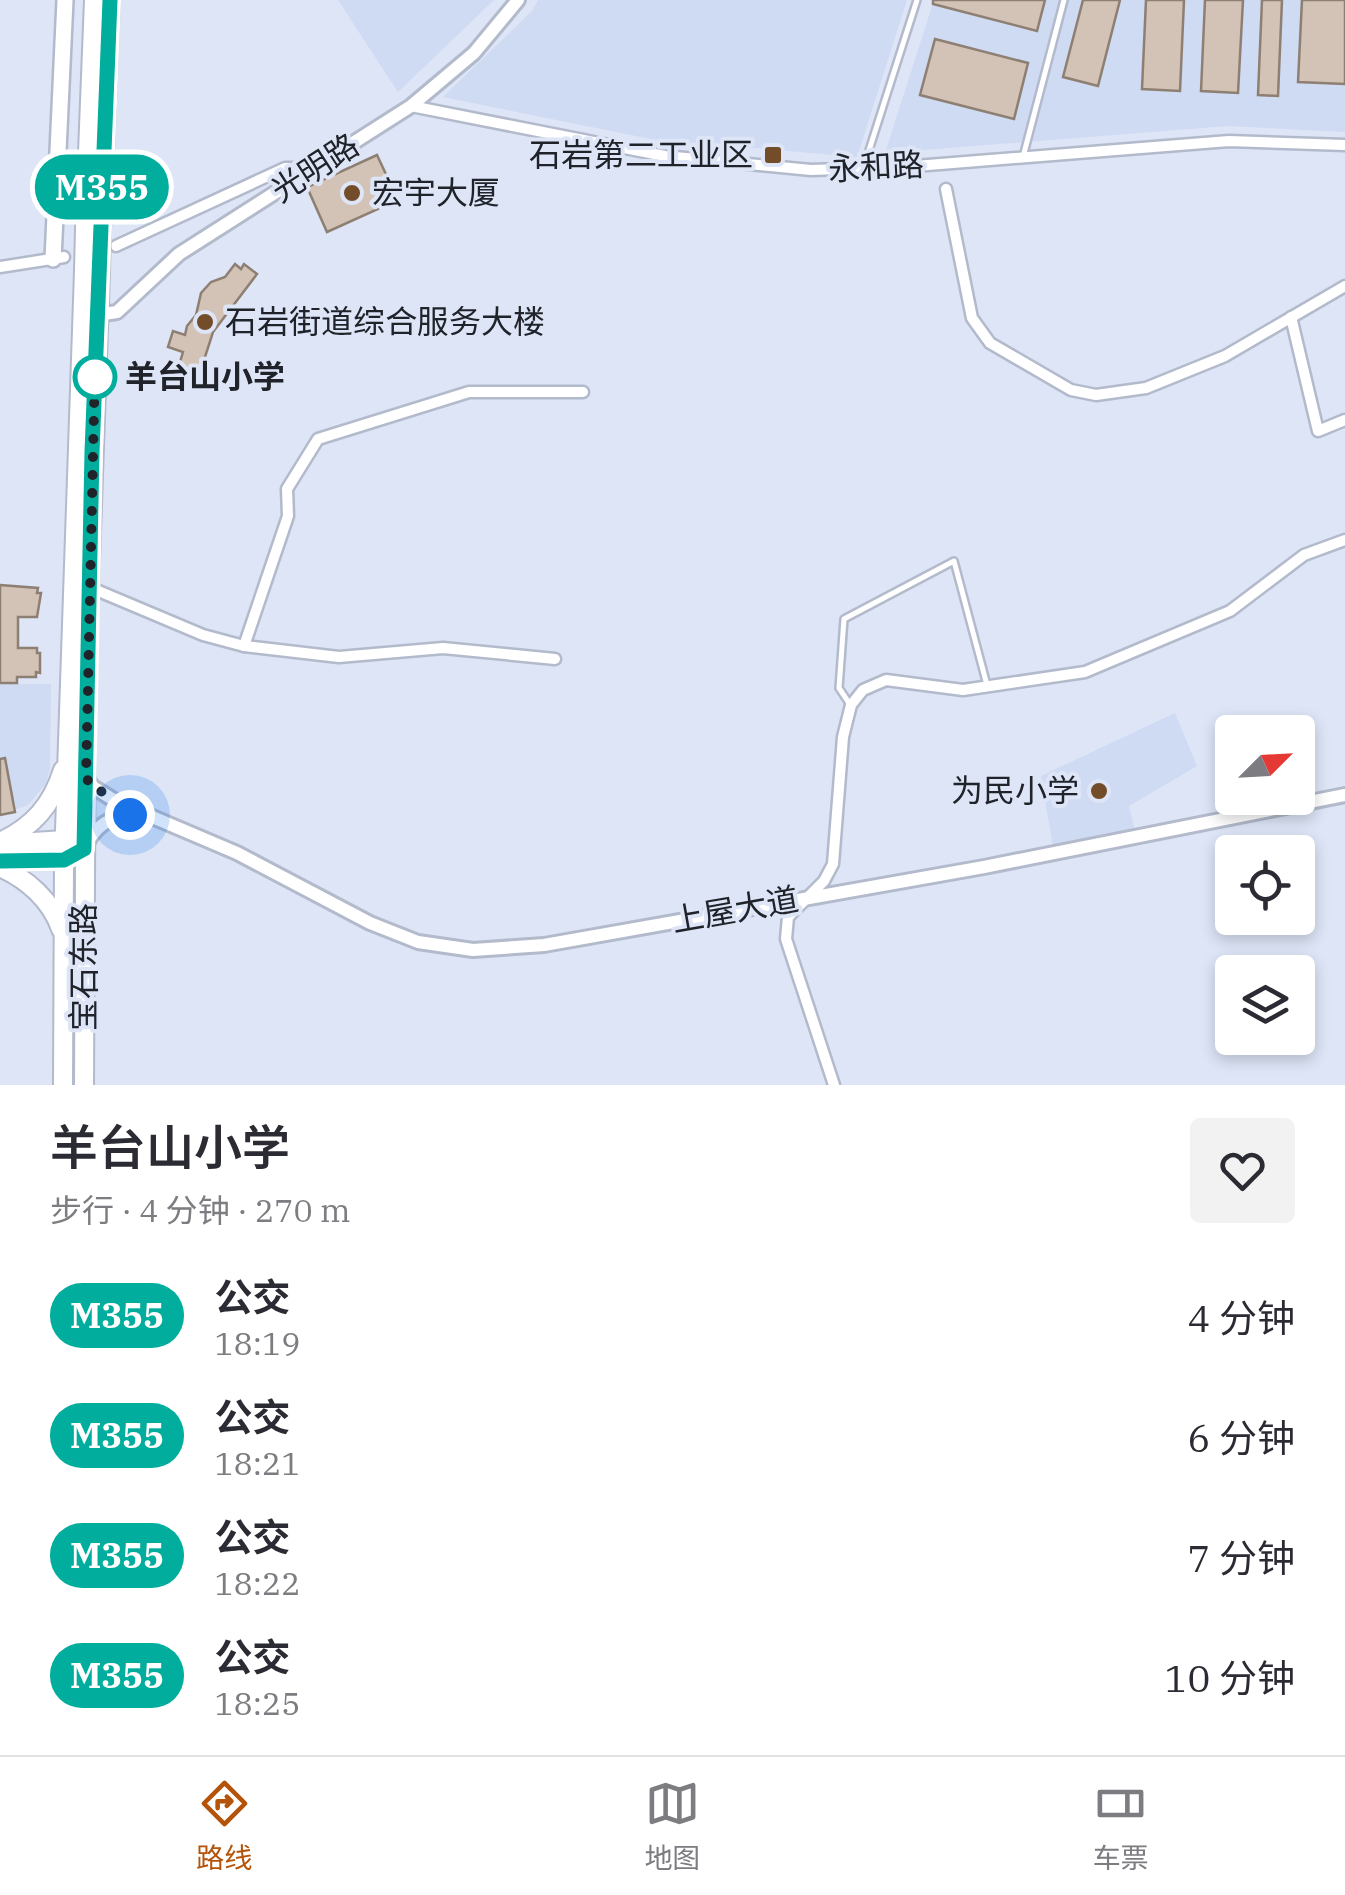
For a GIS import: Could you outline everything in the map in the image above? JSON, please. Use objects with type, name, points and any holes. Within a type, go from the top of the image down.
[{"type":"main road","points":[[58,258],[66,0]]},
{"type":"main road","points":[[92,272],[94,0]]},
{"type":"main road","points":[[93,229],[110,0]]},
{"type":"main road","name":"宝石东路","points":[[84,1085],[88,586],[97,315],[92,272]]},
{"type":"main road","name":"宝石东路","points":[[63,1085],[64,850],[70,751],[75,481],[92,272]]},
{"type":"main road","points":[[0,843],[29,826],[47,806],[70,751]]},
{"type":"main road","points":[[0,843],[84,849]]},
{"type":"main road","points":[[0,864],[64,850]]},
{"type":"main road","points":[[0,864],[44,900],[59,922],[63,938]]},
{"type":"street","name":"光明路","points":[[97,315],[117,312],[179,254],[411,106],[474,54],[518,0]]},
{"type":"street","name":"永和路","points":[[411,106],[665,156],[811,170],[1229,141],[1345,145]]},
{"type":"street","points":[[116,246],[285,168],[311,173]]},
{"type":"street","points":[[946,189],[972,318],[990,344],[1071,390],[1096,395],[1146,388],[1225,356],[1345,286]]},
{"type":"street","points":[[0,267],[58,258]]},
{"type":"street","points":[[1292,317],[1318,431],[1345,420]]},
{"type":"street","points":[[244,646],[288,516],[287,489],[318,440],[469,392],[583,392]]},
{"type":"street","points":[[834,1085],[786,939],[788,917],[810,896],[833,864],[843,737],[851,705],[863,690],[886,680],[962,690],[1085,672],[1230,611],[1304,555],[1345,540]]},
{"type":"street","points":[[88,586],[203,635],[244,646],[339,657],[443,648],[556,659]]},
{"type":"street","name":"上屋大道","points":[[86,778],[93,787],[148,816],[237,853],[370,923],[441,948],[510,950],[984,867],[1345,796]]},
{"type":"street","points":[[84,849],[95,830],[112,817],[148,816]]},
{"type":"lane","points":[[863,168],[917,0]]},
{"type":"lane","points":[[1023,158],[1064,0]]},
{"type":"lane","points":[[851,705],[839,688],[844,619],[954,562],[987,685]]},
{"type":"shaded area","points":[[338,0],[494,0],[398,92]]},
{"type":"shaded area","points":[[538,0],[907,0],[857,157],[651,139],[443,97],[532,11]]},
{"type":"shaded area","points":[[934,0],[1345,0],[1345,132],[1228,126],[885,153]]},
{"type":"shaded area","points":[[0,684],[51,684],[50,768],[46,783],[28,805],[0,815]]},
{"type":"shaded area","name":"为民小学","points":[[1175,713],[1197,766],[1129,806],[1135,831],[1053,847],[1041,776]]},
{"type":"building","points":[[933,0],[1045,0],[1037,31],[933,4]]},
{"type":"building","points":[[1083,0],[1120,0],[1098,86],[1063,77]]},
{"type":"building","points":[[1146,0],[1184,0],[1180,91],[1142,89]]},
{"type":"building","points":[[1205,0],[1243,0],[1238,93],[1201,91]]},
{"type":"building","points":[[1262,0],[1282,0],[1278,96],[1258,95]]},
{"type":"building","points":[[1302,0],[1345,0],[1345,84],[1298,82]]},
{"type":"building","points":[[935,39],[1028,63],[1014,119],[920,95]]},
{"type":"building","name":"宏宇大厦","points":[[377,155],[398,200],[327,232],[307,187]]},
{"type":"building","name":"石岩街道综合服务大楼","points":[[235,264],[241,269],[244,264],[257,274],[213,332],[197,382],[176,375],[183,352],[168,347],[173,331],[185,335],[196,315],[201,293],[211,282],[225,277]]},
{"type":"building","points":[[0,585],[38,588],[37,593],[41,593],[37,617],[18,617],[18,648],[37,648],[40,673],[36,672],[36,677],[17,677],[17,683],[0,683]]},
{"type":"building","points":[[5,758],[15,812],[0,815],[0,759]]},
{"type":"bus line","name":"M355","points":[[0,861],[64,860],[84,849],[92,452],[110,0]]},
{"type":"place","name":"石岩第二工业区","points":[[773,155]]},
{"type":"place","name":"宏宇大厦","points":[[352,193]]},
{"type":"place","name":"石岩街道综合服务大楼","points":[[205,322]]},
{"type":"place","name":"羊台山小学","points":[[95,377]]},
{"type":"place","name":"为民小学","points":[[1099,791]]},
{"type":"route","points":[[95,377],[95,363],[86,778],[93,787],[148,816],[130,815]]}]
